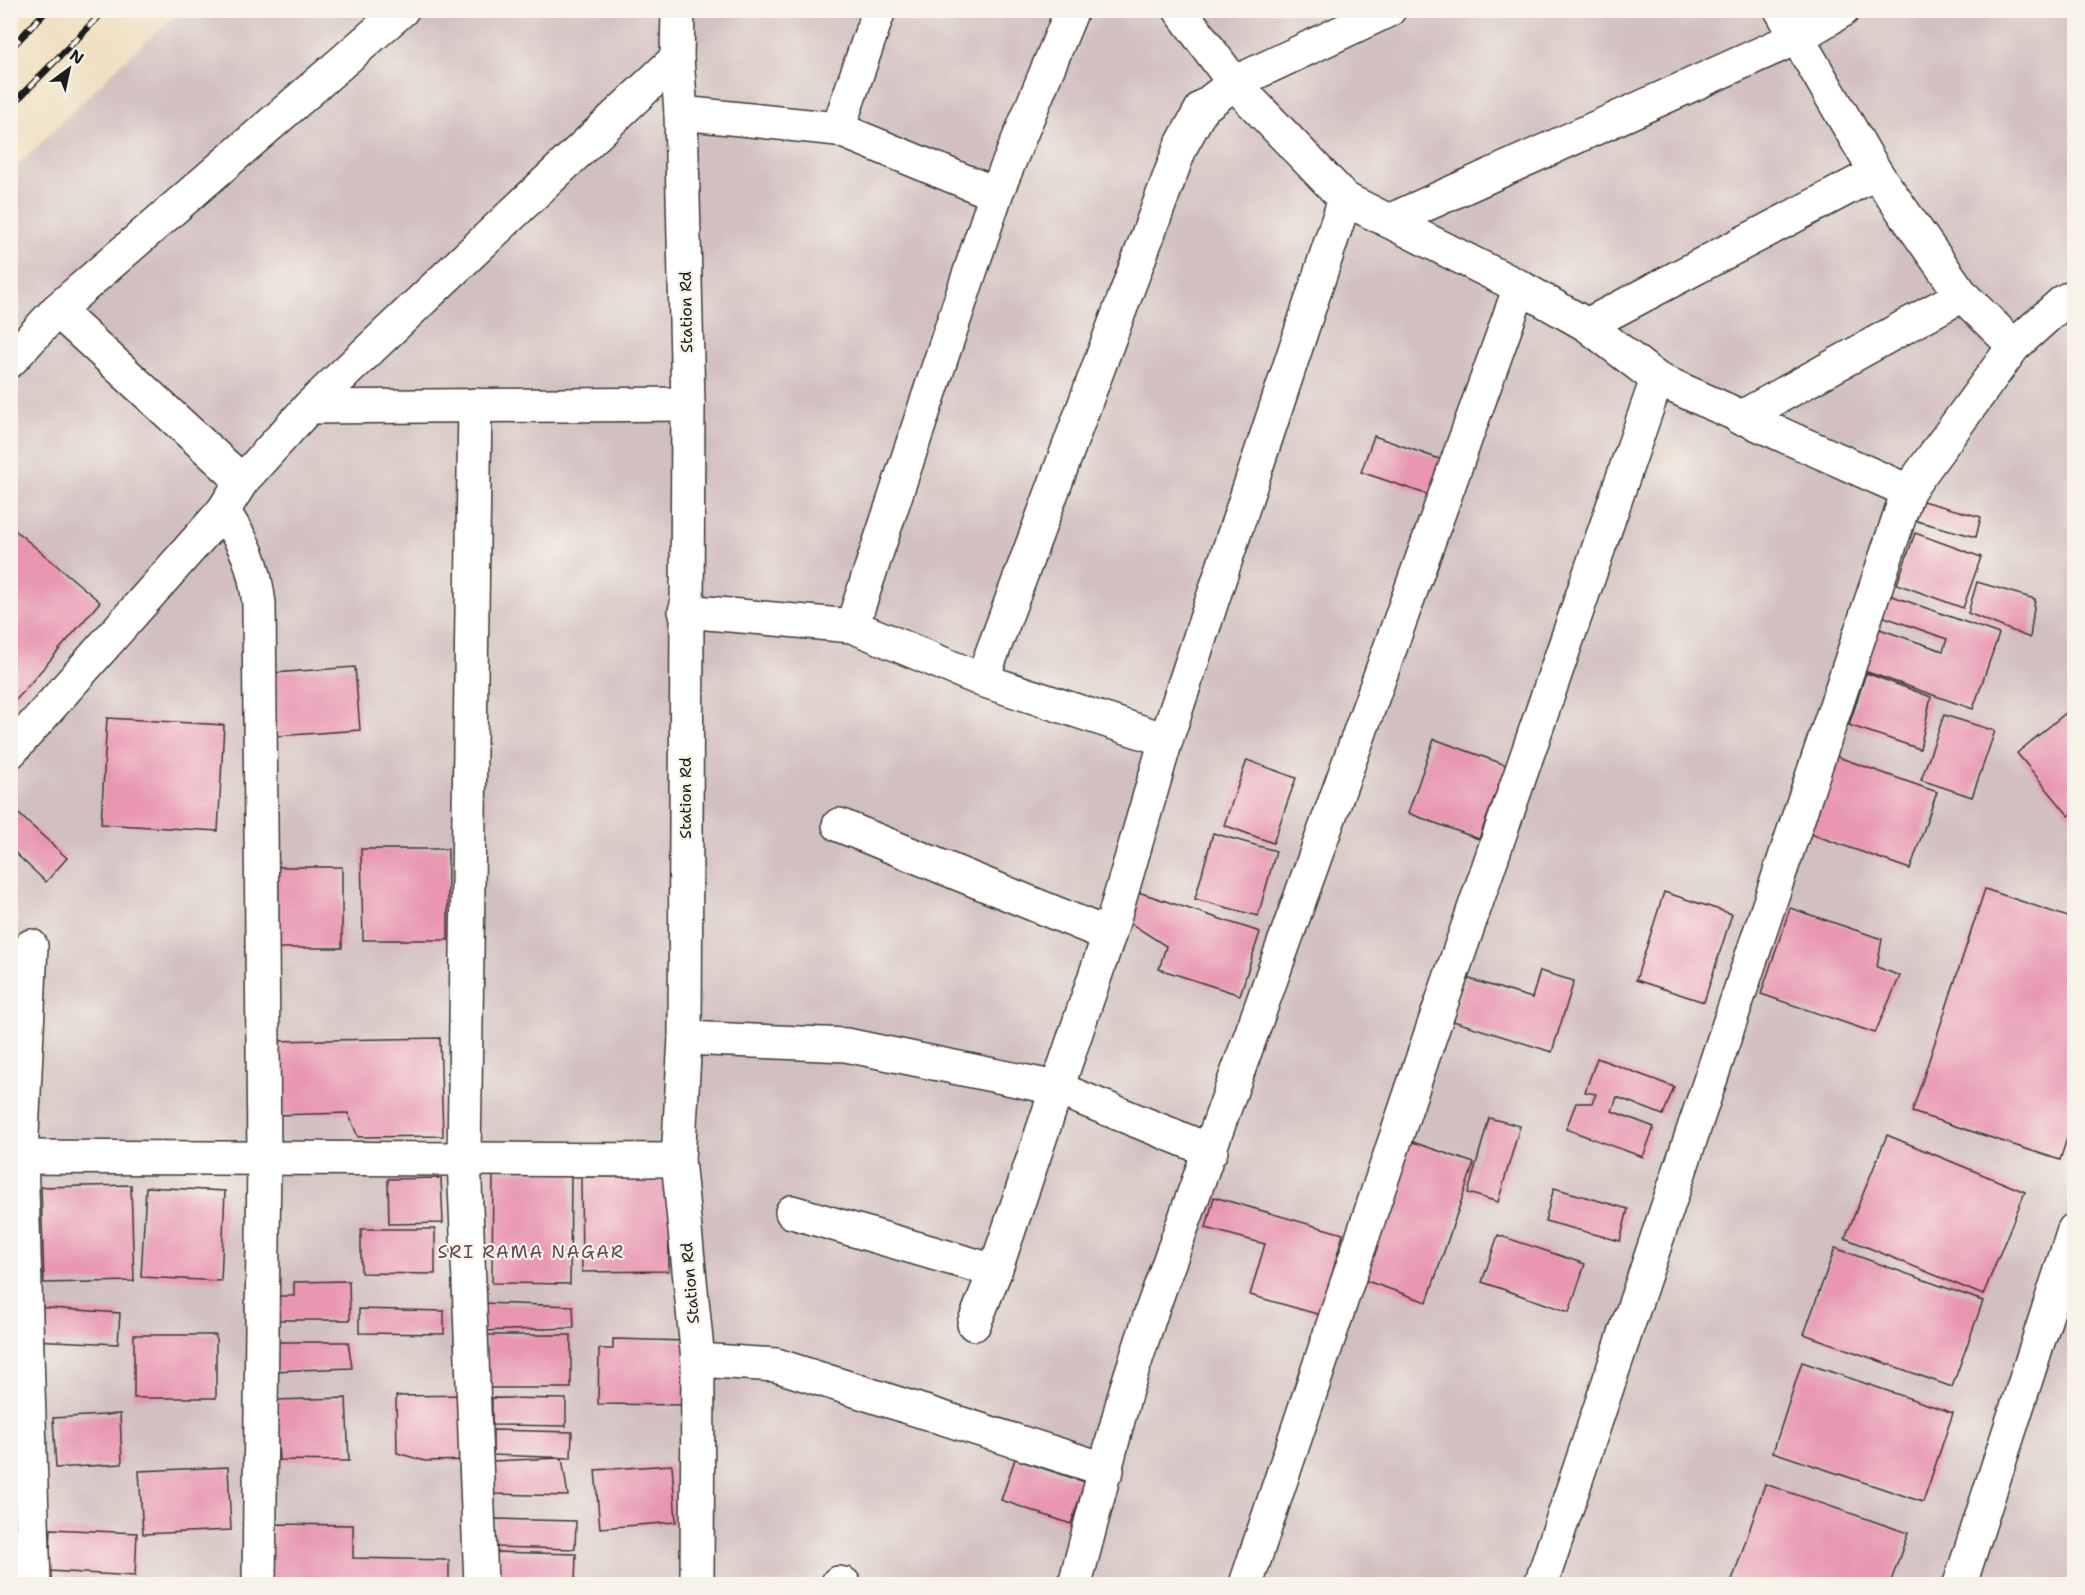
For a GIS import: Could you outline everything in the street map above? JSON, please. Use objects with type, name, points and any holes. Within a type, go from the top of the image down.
[{"type":"street","points":[[10,361],[57,310],[402,10]]},
{"type":"street","name":"Station Rd","points":[[678,10],[677,58],[681,113],[688,404],[685,611],[685,1038],[678,1160],[698,1360],[697,1584]]},
{"type":"street","points":[[838,129],[879,10]]},
{"type":"street","points":[[852,626],[996,194],[1072,10]]},
{"type":"street","points":[[1180,10],[1234,83],[1345,199],[1520,287],[1587,325],[1657,379],[1908,491]]},
{"type":"street","points":[[982,680],[1181,146],[1202,108],[1234,83],[1389,10]]},
{"type":"street","points":[[1389,221],[1790,24],[1843,10]]},
{"type":"street","points":[[1790,24],[1876,173],[1962,295],[2014,346]]},
{"type":"street","points":[[10,752],[223,511],[242,481],[309,407],[677,58]]},
{"type":"street","points":[[681,113],[838,129],[996,194]]},
{"type":"street","points":[[1587,325],[1876,173]]},
{"type":"street","points":[[974,1324],[995,1271],[1109,934],[1166,740],[1345,199]]},
{"type":"street","points":[[1075,1584],[1107,1470],[1126,1390],[1148,1322],[1520,287]]},
{"type":"street","points":[[1740,418],[1962,295]]},
{"type":"street","points":[[1541,1584],[1908,491],[2014,346],[2064,301],[2074,296]]},
{"type":"street","points":[[57,310],[242,481]]},
{"type":"street","points":[[1246,1584],[1426,1048],[1657,379]]},
{"type":"street","points":[[309,407],[688,404]]},
{"type":"street","points":[[475,405],[464,1158],[481,1584]]},
{"type":"street","points":[[223,511],[243,542],[254,568],[259,604],[264,1158],[260,1584]]},
{"type":"street","points":[[685,611],[852,626],[982,680],[1166,740]]},
{"type":"street","points":[[838,825],[1109,934]]},
{"type":"street","points":[[31,946],[16,1157],[34,1584]]},
{"type":"street","points":[[685,1038],[846,1045],[1056,1088],[1211,1151]]},
{"type":"street","points":[[16,1157],[678,1160]]},
{"type":"street","points":[[792,1212],[995,1271]]},
{"type":"street","points":[[1960,1584],[2074,1230]]},
{"type":"street","points":[[698,1360],[776,1365],[1107,1470]]},
{"type":"shaded area","points":[[180,11],[2074,11],[2074,1584],[11,1584],[11,172],[127,58]]},
{"type":"building","points":[[1374,436],[1445,461],[1432,496],[1361,472]]},
{"type":"building","points":[[1915,499],[1981,517],[1976,537],[1909,519]]},
{"type":"building","points":[[10,526],[100,602],[10,707]]},
{"type":"building","points":[[1915,533],[1981,557],[1963,608],[1897,584]]},
{"type":"building","points":[[1977,582],[2035,599],[2030,638],[1968,613]]},
{"type":"building","points":[[1884,593],[1999,634],[1973,709],[1853,667],[1868,625],[1943,651],[1947,639],[1879,615]]},
{"type":"building","points":[[355,667],[360,730],[277,736],[273,673]]},
{"type":"building","points":[[1866,673],[1931,697],[1920,749],[1849,725]]},
{"type":"building","points":[[2067,712],[2074,721],[2074,812],[2069,816],[2017,753]]},
{"type":"building","points":[[1944,715],[1995,731],[1972,797],[1921,780]]},
{"type":"building","points":[[107,718],[224,725],[218,831],[101,824]]},
{"type":"building","points":[[1434,739],[1506,765],[1479,839],[1408,813]]},
{"type":"building","points":[[1835,756],[1937,792],[1910,869],[1808,833]]},
{"type":"building","points":[[1247,760],[1296,778],[1273,843],[1224,825]]},
{"type":"building","points":[[10,806],[67,858],[46,882],[10,848]]},
{"type":"building","points":[[1213,833],[1276,851],[1258,916],[1195,899]]},
{"type":"building","points":[[361,849],[448,849],[448,940],[363,940]]},
{"type":"building","points":[[273,867],[342,867],[342,948],[274,948]]},
{"type":"building","points":[[1985,889],[2074,919],[2074,1127],[2071,1126],[2060,1160],[1912,1112]]},
{"type":"building","points":[[1135,891],[1260,932],[1240,995],[1159,969],[1166,946],[1125,920]]},
{"type":"building","points":[[1664,892],[1732,914],[1704,1002],[1636,980]]},
{"type":"building","points":[[1790,908],[1882,939],[1877,967],[1900,976],[1875,1033],[1761,994]]},
{"type":"building","points":[[1540,971],[1574,981],[1552,1052],[1453,1021],[1466,978],[1532,998]]},
{"type":"building","points":[[440,1038],[443,1136],[358,1137],[348,1113],[276,1115],[274,1041]]},
{"type":"building","points":[[1597,1058],[1674,1087],[1663,1115],[1617,1097],[1612,1111],[1654,1127],[1643,1157],[1566,1129],[1576,1103],[1592,1103],[1596,1094],[1585,1092]]},
{"type":"building","points":[[1489,1118],[1520,1126],[1498,1202],[1468,1193]]},
{"type":"building","points":[[1887,1135],[2025,1192],[1983,1295],[1845,1238]]},
{"type":"building","points":[[1404,1139],[1474,1163],[1427,1302],[1358,1278]]},
{"type":"building","points":[[493,1171],[571,1172],[570,1284],[492,1283]]},
{"type":"building","points":[[668,1176],[669,1271],[582,1272],[581,1177]]},
{"type":"building","points":[[441,1178],[443,1223],[389,1224],[388,1179]]},
{"type":"building","points":[[131,1185],[134,1281],[44,1283],[41,1187]]},
{"type":"building","points":[[146,1187],[225,1191],[221,1281],[141,1277]]},
{"type":"building","points":[[1554,1188],[1628,1209],[1620,1241],[1545,1221]]},
{"type":"building","points":[[1214,1197],[1343,1234],[1321,1315],[1250,1295],[1265,1244],[1206,1228]]},
{"type":"building","points":[[361,1229],[435,1229],[435,1274],[361,1273]]},
{"type":"building","points":[[1498,1235],[1585,1264],[1569,1312],[1482,1282]]},
{"type":"building","points":[[1835,1248],[1983,1301],[1952,1387],[1804,1334]]},
{"type":"building","points":[[349,1281],[350,1320],[268,1320],[268,1296],[294,1296],[294,1282]]},
{"type":"building","points":[[483,1303],[573,1306],[574,1328],[481,1331]]},
{"type":"building","points":[[35,1307],[120,1313],[118,1344],[32,1340]]},
{"type":"building","points":[[359,1309],[444,1311],[444,1334],[359,1333]]},
{"type":"building","points":[[134,1335],[216,1335],[216,1398],[134,1398]]},
{"type":"building","points":[[486,1335],[571,1335],[571,1388],[487,1388]]},
{"type":"building","points":[[613,1339],[688,1341],[687,1405],[598,1404],[599,1349],[613,1349]]},
{"type":"building","points":[[275,1342],[348,1342],[352,1368],[272,1371]]},
{"type":"building","points":[[1802,1362],[1953,1413],[1923,1502],[1773,1452]]},
{"type":"building","points":[[474,1395],[475,1460],[425,1461],[397,1453],[396,1396]]},
{"type":"building","points":[[346,1398],[349,1461],[279,1460],[275,1400]]},
{"type":"building","points":[[492,1398],[566,1399],[566,1426],[492,1425]]},
{"type":"building","points":[[120,1414],[122,1464],[56,1468],[53,1418]]},
{"type":"building","points":[[493,1430],[572,1432],[571,1458],[493,1455]]},
{"type":"building","points":[[562,1458],[568,1496],[494,1494],[492,1461]]},
{"type":"building","points":[[1015,1459],[1085,1482],[1071,1524],[1001,1500]]},
{"type":"building","points":[[672,1465],[676,1522],[600,1528],[595,1470]]},
{"type":"building","points":[[228,1467],[231,1530],[143,1534],[139,1471]]},
{"type":"building","points":[[1765,1484],[1908,1533],[1890,1584],[1731,1584]]},
{"type":"building","points":[[495,1519],[576,1521],[575,1549],[495,1547]]},
{"type":"building","points":[[271,1524],[353,1525],[353,1558],[449,1560],[449,1584],[270,1584]]},
{"type":"building","points":[[51,1529],[137,1533],[135,1576],[49,1571]]},
{"type":"building","points":[[495,1552],[576,1554],[575,1584],[495,1584]]},
{"type":"railway","points":[[10,15],[15,10]]},
{"type":"railway","points":[[10,49],[47,10]]},
{"type":"railway","points":[[10,107],[105,10]]},
{"type":"district","name":"SRI RAMA NAGAR","points":[[531,1252]]}]
